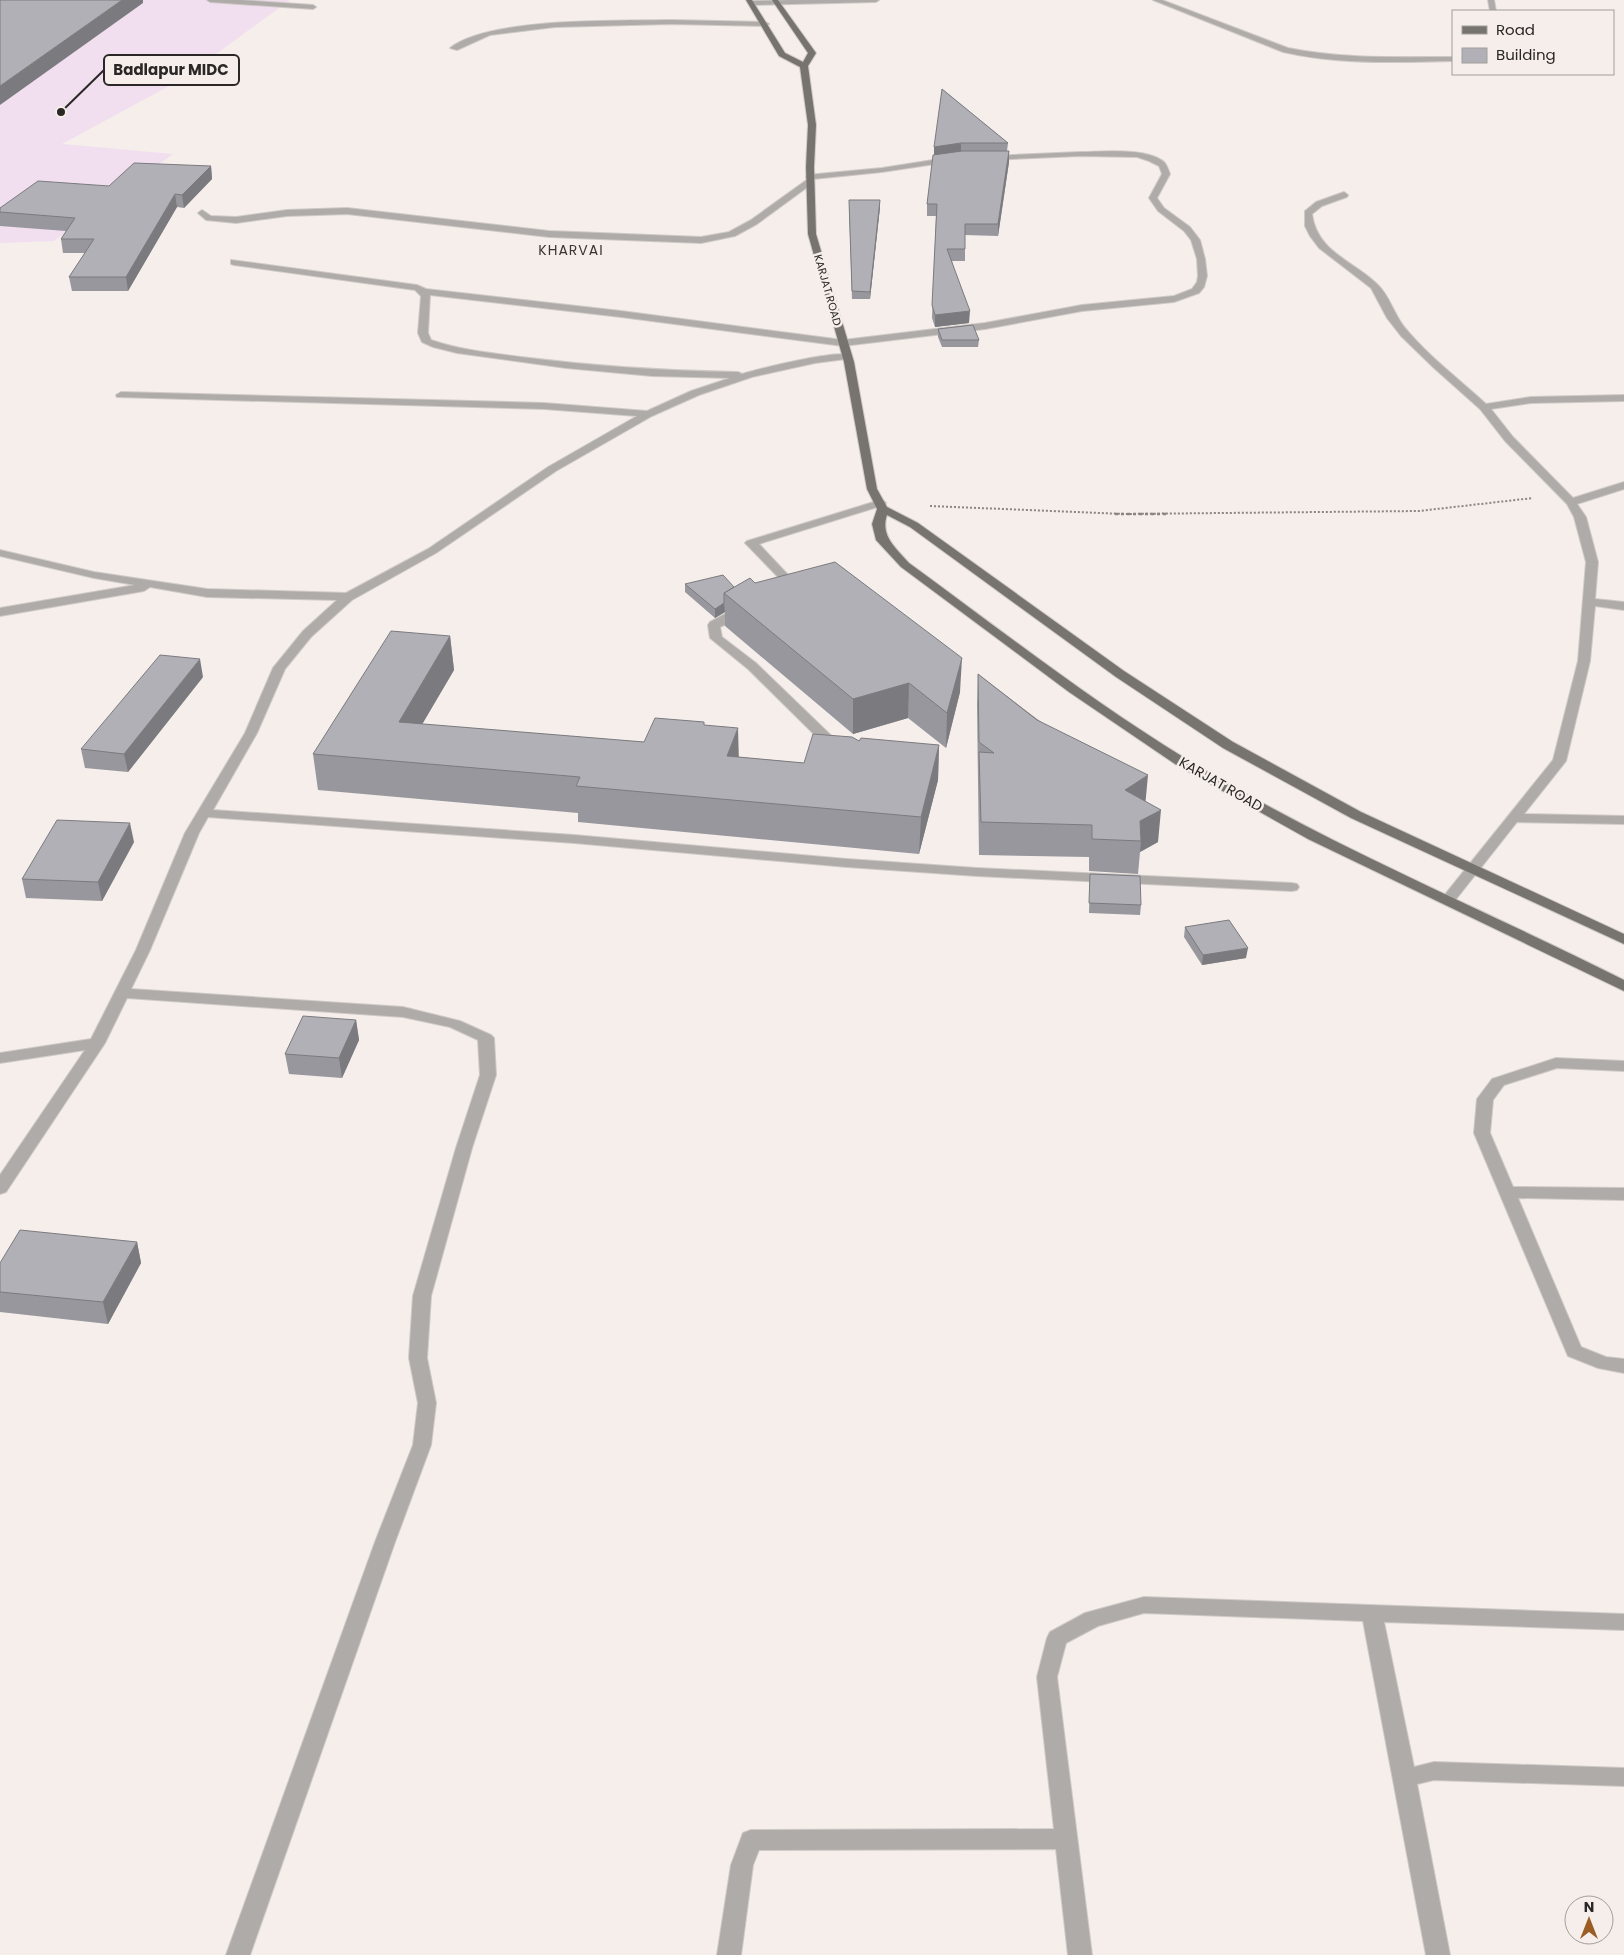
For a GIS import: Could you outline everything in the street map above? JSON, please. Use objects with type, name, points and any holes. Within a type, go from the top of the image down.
[{"type":"main road","points":[[750,1],[782,54],[804,66]]},
{"type":"main road","name":"KARJAT ROAD","points":[[776,1],[812,53],[804,66],[812,125],[810,179],[812,234],[849,362],[872,489],[882,506],[878,524],[882,540],[905,565],[1073,689],[1183,763],[1313,836],[1624,986]]},
{"type":"main road","points":[[882,506],[914,525],[1120,674],[1228,745],[1356,815],[1624,940]]},
{"type":"street","points":[[210,0],[313,7]]},
{"type":"street","points":[[750,1],[876,0]]},
{"type":"street","points":[[1156,0],[1286,50],[1304,54],[1346,58],[1452,59]]},
{"type":"street","points":[[454,48],[489,33],[554,25],[671,22],[765,24]]},
{"type":"street","points":[[0,1188],[97,1043],[142,950],[192,833],[251,733],[279,668],[307,634],[348,597],[432,551],[552,469],[648,414],[695,394],[749,375],[815,360],[844,350],[1082,308],[1174,299],[1188,296],[1202,284],[1204,276],[1198,242],[1190,232],[1157,208],[1153,198],[1166,174],[1162,165],[1152,159],[1113,153],[978,158]]},
{"type":"street","points":[[202,212],[209,218],[236,220],[287,213],[347,211],[549,234],[702,240],[732,234],[754,222],[810,179],[961,158]]},
{"type":"street","points":[[1344,196],[1319,204],[1308,213],[1307,221],[1314,239],[1375,287],[1394,321],[1484,407],[1510,439],[1567,499],[1580,517],[1592,562],[1584,661],[1559,761],[1448,900]]},
{"type":"street","points":[[234,262],[406,286],[424,292],[621,314],[844,350]]},
{"type":"street","points":[[424,292],[426,296],[423,333],[427,342],[444,348],[546,363],[646,372],[686,375],[749,375]]},
{"type":"street","points":[[121,395],[544,406],[648,414]]},
{"type":"street","points":[[1484,407],[1530,400],[1624,398]]},
{"type":"street","points":[[1567,499],[1624,484]]},
{"type":"street","points":[[845,757],[752,666],[716,638],[714,626],[733,616],[786,579],[751,543],[882,506]]},
{"type":"street","points":[[0,553],[94,575],[207,593],[348,597]]},
{"type":"street","points":[[0,612],[157,585]]},
{"type":"street","points":[[1590,602],[1624,606]]},
{"type":"street","points":[[204,813],[574,839],[950,870],[1292,887]]},
{"type":"street","points":[[1514,818],[1624,820]]},
{"type":"street","points":[[121,993],[403,1012],[455,1024],[486,1038],[488,1075],[464,1148],[422,1296],[418,1358],[426,1403],[422,1445],[385,1542],[238,1955]]},
{"type":"street","points":[[0,1058],[97,1043]]},
{"type":"street","points":[[1624,1066],[1556,1064],[1498,1082],[1485,1099],[1482,1133],[1574,1351],[1602,1362],[1624,1366]]},
{"type":"street","points":[[1507,1192],[1624,1194]]},
{"type":"street","points":[[1080,1955],[1048,1677],[1058,1638],[1092,1620],[1144,1605],[1624,1622]]},
{"type":"street","points":[[1372,1613],[1438,1955]]},
{"type":"street","points":[[1405,1778],[1434,1771],[1624,1776]]},
{"type":"street","points":[[729,1955],[742,1865],[751,1840],[1066,1839]]},
{"type":"path","points":[[882,506],[1125,514],[1419,511],[1567,499]]},
{"type":"shaded area","points":[[0,0],[290,0],[182,79],[62,144],[173,154],[54,241],[0,243]]},
{"type":"building","points":[[0,0],[122,0],[0,86]]},
{"type":"building","points":[[942,89],[1008,143],[961,143],[934,147]]},
{"type":"building","points":[[962,151],[1009,151],[998,224],[965,224],[965,249],[947,249],[970,311],[935,315],[932,305],[937,204],[927,204],[933,155]]},
{"type":"building","points":[[134,163],[211,166],[182,195],[175,194],[126,277],[69,277],[94,239],[61,239],[75,218],[0,212],[0,208],[38,181],[109,186]]},
{"type":"building","points":[[849,200],[880,200],[870,292],[852,291]]},
{"type":"building","points":[[973,325],[979,340],[942,340],[938,329]]},
{"type":"building","points":[[835,562],[962,658],[947,713],[909,683],[853,699],[724,593],[750,578],[755,583]]},
{"type":"building","points":[[723,575],[734,587],[724,593],[724,603],[715,609],[685,584]]},
{"type":"building","points":[[391,631],[450,636],[399,722],[644,742],[655,718],[704,722],[704,725],[738,728],[727,756],[804,763],[813,734],[852,737],[859,741],[861,738],[939,745],[921,817],[576,786],[580,777],[313,754]]},
{"type":"building","points":[[160,655],[200,659],[124,754],[81,749]]},
{"type":"building","points":[[978,674],[1037,720],[1148,775],[1125,790],[1161,810],[1140,821],[1141,841],[1092,839],[1092,825],[981,822],[979,752],[994,753],[979,742]]},
{"type":"building","points":[[57,820],[130,823],[98,882],[22,879]]},
{"type":"building","points":[[1090,874],[1140,876],[1141,905],[1089,903]]},
{"type":"building","points":[[1229,920],[1248,948],[1203,955],[1185,927]]},
{"type":"building","points":[[303,1016],[356,1020],[339,1058],[285,1054]]},
{"type":"building","points":[[20,1230],[137,1242],[103,1302],[0,1292],[0,1263]]},
{"type":"place","name":"Badlapur MIDC","points":[[61,112]]},
{"type":"district","name":"KHARVAI","points":[[571,250]]}]
